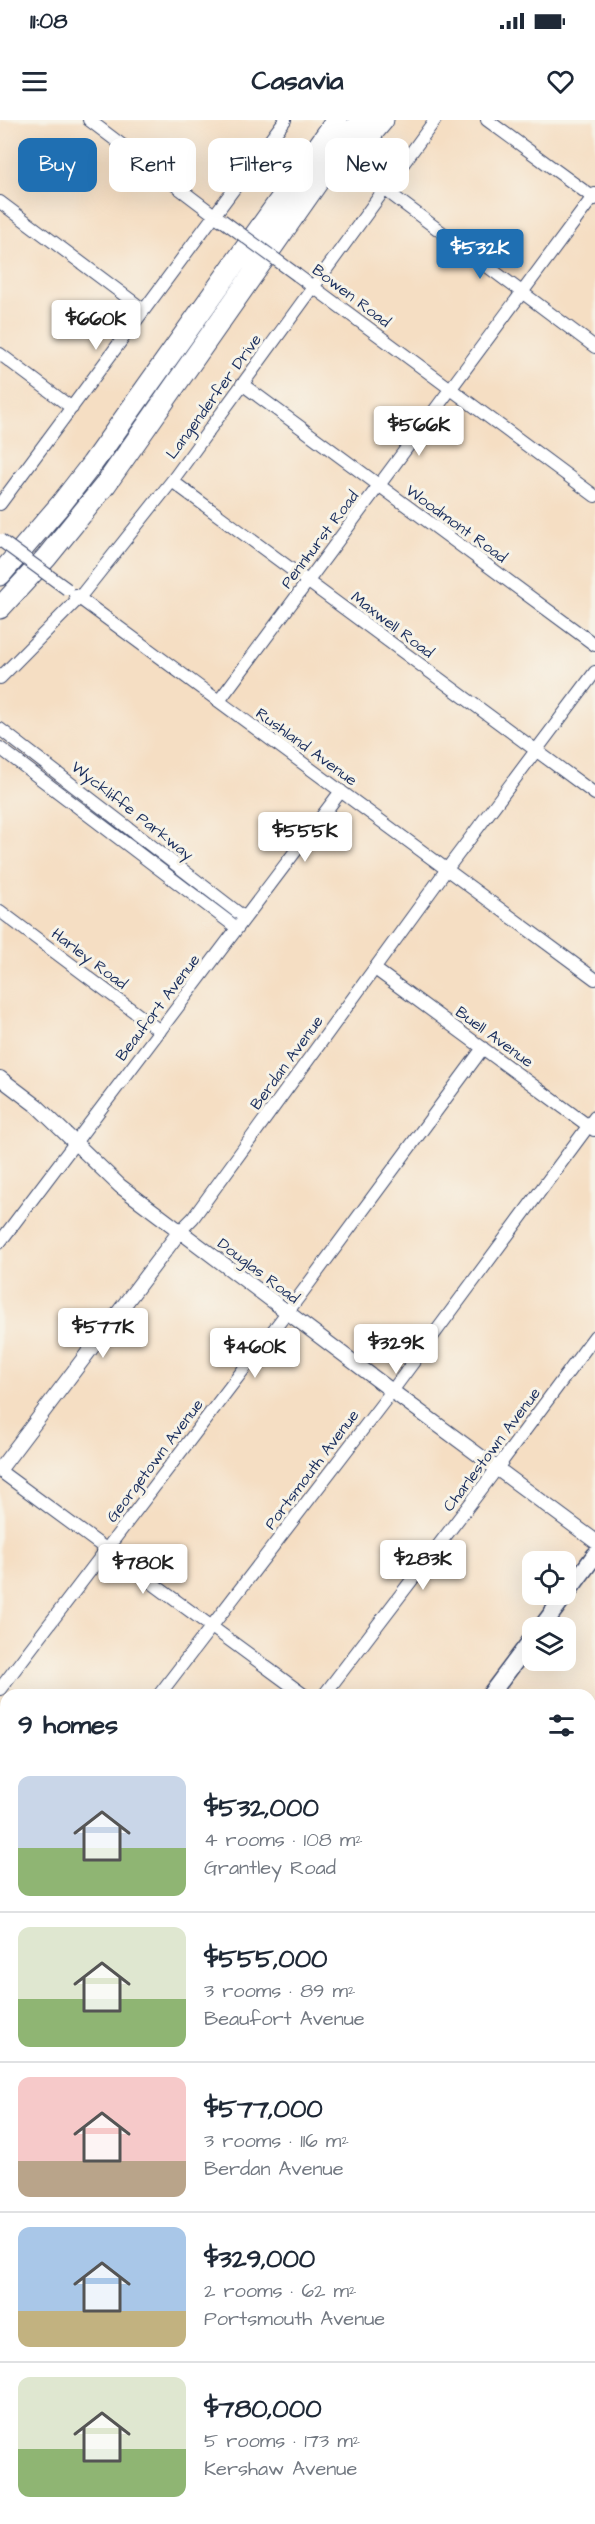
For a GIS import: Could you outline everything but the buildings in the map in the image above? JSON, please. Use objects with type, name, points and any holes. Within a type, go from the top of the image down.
[{"type":"highway","points":[[0,574],[61,504],[92,464],[336,120]]},
{"type":"highway","points":[[0,608],[81,517],[153,419],[361,120]]},
{"type":"highway","points":[[153,419],[195,369],[311,206],[383,120]]},
{"type":"main road","points":[[549,1617],[595,1555]]},
{"type":"main road","points":[[494,1689],[522,1652]]},
{"type":"street","name":"Bowen Road","points":[[89,120],[595,496]]},
{"type":"street","points":[[0,504],[144,310],[219,218],[285,120]]},
{"type":"street","name":"Langenderfer Drive","points":[[409,155],[435,120]]},
{"type":"street","points":[[487,120],[594,197]]},
{"type":"street","name":"Langenderfer Drive","points":[[0,678],[79,598],[172,480],[382,192]]},
{"type":"street","points":[[388,192],[595,347]]},
{"type":"street","name":"Pennhurst Road","points":[[219,701],[594,197]]},
{"type":"street","points":[[0,202],[144,310]]},
{"type":"street","points":[[0,354],[72,408]]},
{"type":"street","name":"Woodmont Road","points":[[242,384],[595,645]]},
{"type":"street","name":"Maxwell Road","points":[[172,480],[595,794]]},
{"type":"street","name":"Rushland Avenue","points":[[0,540],[595,979]]},
{"type":"street","name":"Berdan Avenue","points":[[0,1470],[180,1231],[193,1218],[595,672]]},
{"type":"street","name":"Wyckliffe Parkway","points":[[0,729],[241,923]]},
{"type":"street","name":"Wyckliffe Parkway","points":[[0,748],[241,923]]},
{"type":"street","name":"Beaufort Avenue","points":[[0,1242],[341,791]]},
{"type":"street","name":"Harley Road","points":[[0,911],[160,1031]]},
{"type":"street","name":"Buell Avenue","points":[[375,969],[483,1048],[593,1124]]},
{"type":"street","name":"Georgetown Avenue","points":[[0,1689],[288,1312],[483,1048]]},
{"type":"street","name":"Douglas Road","points":[[0,1078],[36,1106],[120,1186],[392,1391],[595,1540]]},
{"type":"street","name":"Portsmouth Avenue","points":[[164,1689],[593,1124]]},
{"type":"street","name":"Charlestown Avenue","points":[[329,1689],[595,1336]]},
{"type":"street","points":[[0,1470],[296,1689]]}]
